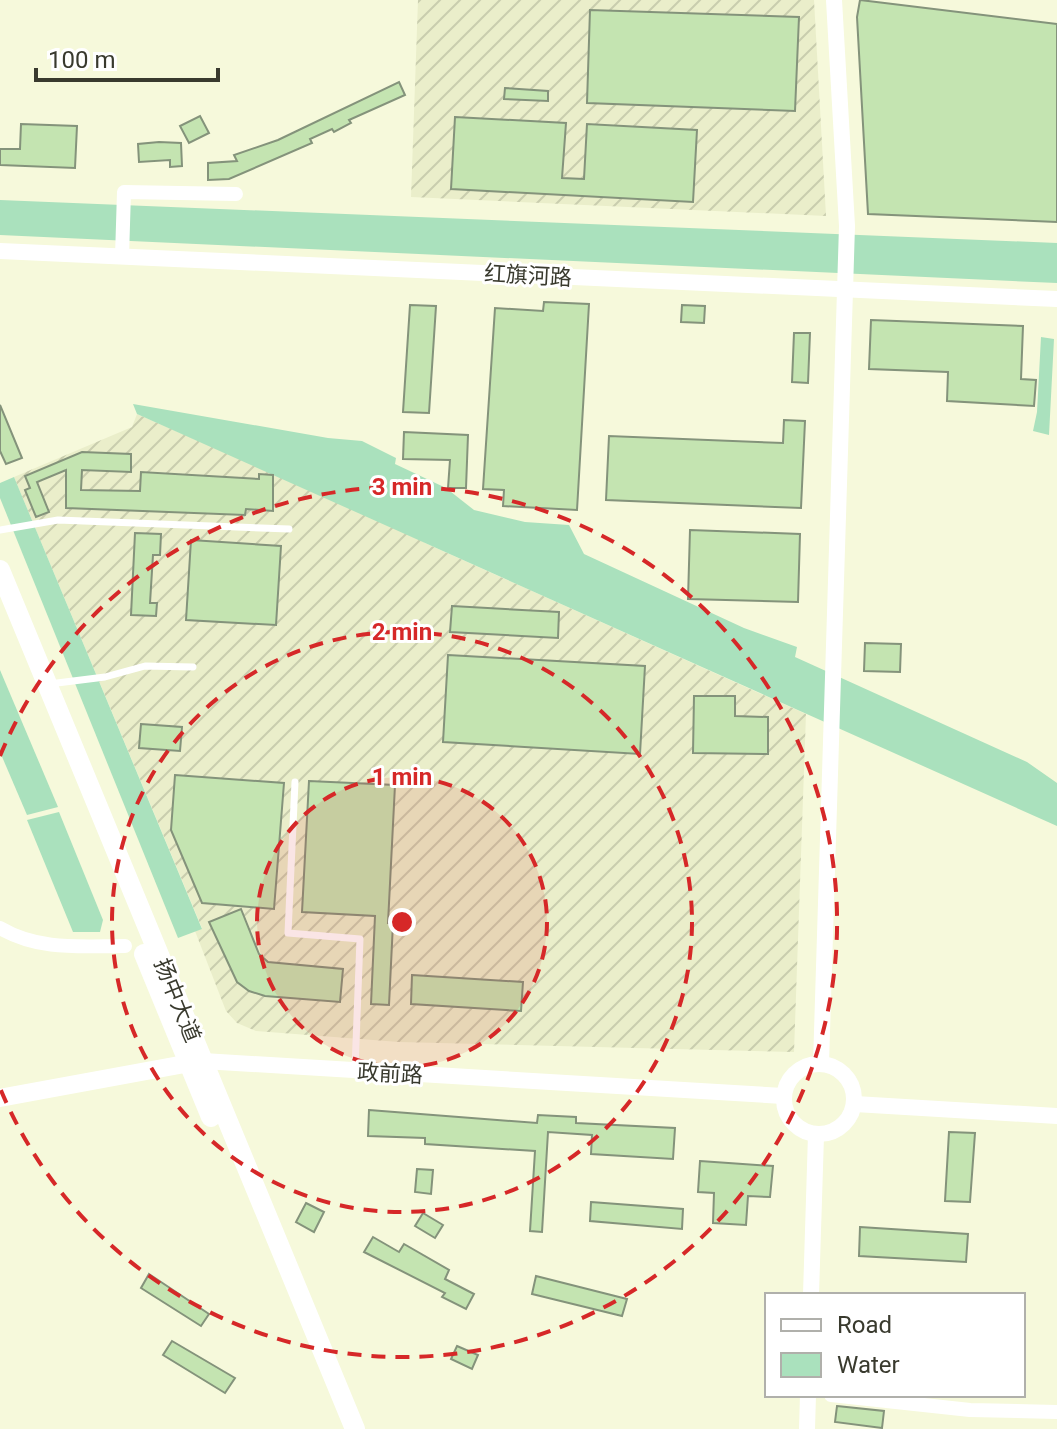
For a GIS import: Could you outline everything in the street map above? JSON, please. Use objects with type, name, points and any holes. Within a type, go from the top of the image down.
[{"type":"main road","name":"扬中大道","points":[[0,570],[340,1429]]},
{"type":"main road","name":"扬中大道","points":[[0,607],[355,1429]]},
{"type":"main road","name":"政前路","points":[[0,1098],[196,1062]]},
{"type":"street","points":[[821,1064],[847,226],[834,0]]},
{"type":"street","points":[[122,257],[124,192],[236,194]]},
{"type":"street","name":"红旗河路","points":[[0,251],[845,286],[1057,299]]},
{"type":"street","points":[[0,928],[24,941],[41,945],[125,946]]},
{"type":"street","name":"政前路","points":[[196,1062],[783,1096]]},
{"type":"street","points":[[821,1064],[835,1067],[847,1077],[854,1089],[855,1104],[842,1127],[816,1135],[803,1131],[792,1122],[785,1110],[783,1096],[796,1073],[821,1064]]},
{"type":"street","points":[[855,1104],[1057,1116]]},
{"type":"street","points":[[811,1293],[816,1135]]},
{"type":"street","points":[[807,1429],[808,1397]]},
{"type":"street","points":[[850,1397],[970,1410],[1057,1412]]},
{"type":"lane","points":[[0,530],[58,520],[289,529]]},
{"type":"lane","points":[[47,684],[105,677],[145,666],[193,667]]},
{"type":"lane","points":[[295,782],[288,933],[360,939],[354,1071]]},
{"type":"shaded area","points":[[418,0],[814,0],[826,216],[411,197]]},
{"type":"shaded area","points":[[137,414],[411,534],[806,714],[794,1052],[399,1042],[256,1031],[237,1023],[226,1011],[195,931],[202,928],[14,477],[132,427]]},
{"type":"water","points":[[0,200],[1057,243],[1057,283],[0,235]]},
{"type":"water","points":[[1041,337],[1054,339],[1049,435],[1033,431]]},
{"type":"water","points":[[133,404],[328,438],[362,441],[396,458],[395,464],[446,488],[474,510],[525,522],[569,525],[584,554],[744,628],[797,647],[795,657],[1027,762],[1057,783],[1057,826],[137,414]]},
{"type":"water","points":[[14,477],[202,929],[178,938],[0,498],[0,483]]},
{"type":"water","points":[[0,670],[58,807],[27,815],[0,752]]},
{"type":"water","points":[[59,812],[103,920],[100,932],[73,932],[27,820]]},
{"type":"building","points":[[860,0],[1057,24],[1057,222],[868,214],[857,17]]},
{"type":"building","points":[[590,10],[799,17],[795,111],[587,103]]},
{"type":"building","points":[[399,82],[405,95],[349,120],[351,123],[334,132],[332,129],[310,139],[312,143],[229,179],[208,180],[208,163],[237,161],[234,155],[278,140]]},
{"type":"building","points":[[505,88],[548,91],[548,101],[504,99]]},
{"type":"building","points":[[200,116],[209,133],[189,143],[180,126]]},
{"type":"building","points":[[455,117],[566,123],[562,178],[584,179],[587,124],[697,130],[693,202],[451,189]]},
{"type":"building","points":[[21,124],[77,126],[75,168],[0,165],[0,149],[20,149]]},
{"type":"building","points":[[181,143],[182,166],[170,167],[170,160],[139,162],[138,144]]},
{"type":"building","points":[[544,302],[589,304],[577,510],[503,506],[504,490],[483,489],[495,308],[543,311]]},
{"type":"building","points":[[410,305],[436,306],[429,413],[403,412]]},
{"type":"building","points":[[682,305],[705,306],[704,323],[681,322]]},
{"type":"building","points":[[871,320],[1023,326],[1021,379],[1036,380],[1034,406],[947,401],[948,372],[869,369]]},
{"type":"building","points":[[794,333],[810,333],[808,383],[792,382]]},
{"type":"building","points":[[0,405],[22,458],[6,464],[0,451]]},
{"type":"building","points":[[784,420],[805,421],[801,508],[606,500],[609,436],[783,443]]},
{"type":"building","points":[[404,432],[468,435],[466,488],[448,488],[450,460],[403,459]]},
{"type":"building","points":[[82,452],[131,454],[131,472],[82,470],[81,490],[140,491],[141,472],[259,479],[259,474],[273,475],[273,511],[246,509],[245,515],[66,508],[66,470],[37,482],[49,512],[36,517],[25,490],[30,488],[25,476]]},
{"type":"building","points":[[690,530],[800,534],[798,602],[688,599]]},
{"type":"building","points":[[135,533],[161,534],[160,555],[153,555],[150,603],[157,603],[156,616],[131,615]]},
{"type":"building","points":[[191,540],[281,546],[276,625],[186,620]]},
{"type":"building","points":[[452,606],[559,612],[558,638],[450,632]]},
{"type":"building","points":[[865,643],[901,644],[900,672],[864,671]]},
{"type":"building","points":[[448,655],[645,666],[640,754],[443,742]]},
{"type":"building","points":[[694,696],[735,696],[735,716],[768,717],[768,754],[693,753]]},
{"type":"building","points":[[141,724],[182,727],[180,751],[139,748]]},
{"type":"building","points":[[175,775],[284,783],[274,909],[202,903],[171,830]]},
{"type":"building","points":[[309,781],[395,785],[388,923],[393,923],[389,1005],[371,1004],[375,916],[302,912]]},
{"type":"building","points":[[241,909],[259,954],[268,962],[343,969],[340,1002],[265,996],[249,991],[237,982],[209,922]]},
{"type":"building","points":[[412,975],[523,982],[521,1011],[411,1004]]},
{"type":"building","points":[[369,1110],[537,1123],[538,1115],[576,1117],[576,1123],[675,1128],[673,1159],[591,1154],[592,1135],[548,1132],[542,1232],[530,1231],[535,1151],[425,1144],[425,1138],[368,1136]]},
{"type":"building","points":[[949,1132],[975,1133],[970,1202],[945,1201]]},
{"type":"building","points":[[700,1161],[773,1166],[770,1197],[748,1196],[746,1225],[713,1223],[714,1193],[698,1192]]},
{"type":"building","points":[[417,1169],[433,1170],[431,1194],[415,1192]]},
{"type":"building","points":[[591,1202],[683,1209],[682,1229],[590,1221]]},
{"type":"building","points":[[306,1203],[324,1212],[314,1232],[296,1222]]},
{"type":"building","points":[[423,1213],[443,1225],[435,1238],[415,1226]]},
{"type":"building","points":[[860,1227],[968,1234],[966,1262],[859,1256]]},
{"type":"building","points":[[373,1237],[399,1252],[404,1244],[449,1270],[445,1279],[474,1294],[466,1309],[442,1297],[445,1293],[364,1252]]},
{"type":"building","points":[[149,1274],[209,1314],[201,1326],[141,1288]]},
{"type":"building","points":[[536,1276],[627,1299],[622,1316],[532,1294]]},
{"type":"building","points":[[172,1341],[235,1378],[225,1393],[163,1355]]},
{"type":"building","points":[[457,1346],[478,1355],[472,1369],[451,1359]]},
{"type":"building","points":[[837,1406],[884,1411],[882,1428],[835,1422]]}]
